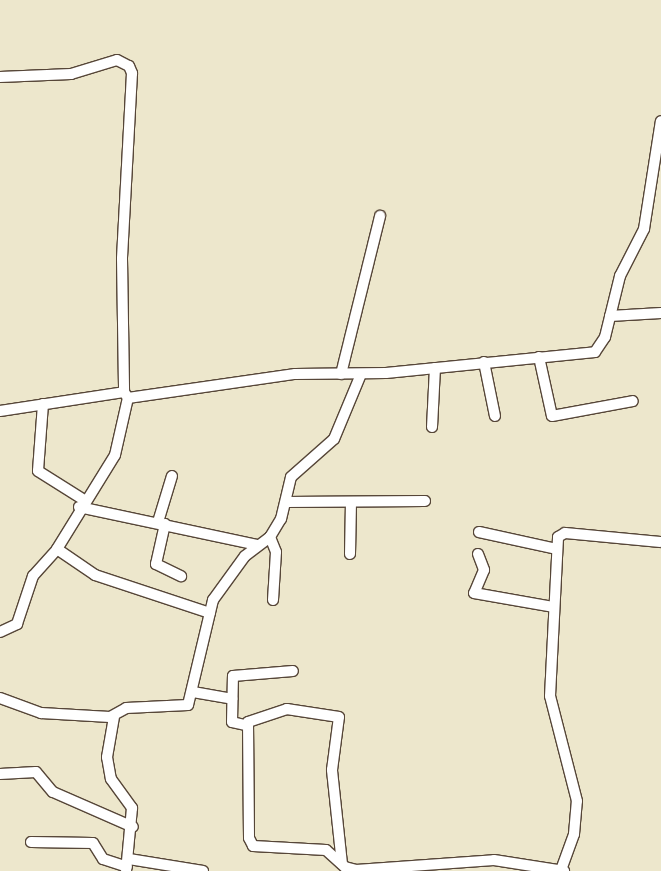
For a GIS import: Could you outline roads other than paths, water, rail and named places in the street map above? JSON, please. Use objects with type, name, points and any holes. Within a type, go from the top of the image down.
[{"type":"street","points":[[0,77],[71,74],[117,60],[125,62],[132,73],[122,258],[126,395],[116,452],[81,504],[57,549],[33,576],[17,624],[0,632]]},
{"type":"street","points":[[0,411],[43,404],[295,374],[361,374],[595,352],[601,348],[620,276],[644,229],[661,121]]},
{"type":"street","points":[[341,374],[380,216]]},
{"type":"street","points":[[610,316],[661,313]]},
{"type":"street","points":[[539,357],[552,416],[633,401]]},
{"type":"street","points":[[484,362],[495,416]]},
{"type":"street","points":[[432,427],[435,368]]},
{"type":"street","points":[[0,698],[41,713],[114,717],[126,708],[185,706],[193,692],[213,600],[241,560],[270,537],[286,502],[295,471],[338,432],[361,374]]},
{"type":"street","points":[[43,404],[38,471],[81,504],[258,545]]},
{"type":"street","points":[[172,476],[156,564],[181,576]]},
{"type":"street","points":[[286,502],[425,501]]},
{"type":"street","points":[[350,554],[352,503]]},
{"type":"street","points":[[479,532],[556,549]]},
{"type":"street","points":[[245,725],[250,843],[262,848],[326,850],[342,864],[356,870],[494,860],[562,871],[574,834],[577,802],[550,696],[558,537],[565,533],[661,542]]},
{"type":"street","points":[[270,537],[276,552],[273,600]]},
{"type":"street","points":[[57,549],[95,575],[210,613]]},
{"type":"street","points":[[478,554],[484,570],[475,594],[553,607]]},
{"type":"street","points":[[293,671],[234,675],[232,722],[245,725],[284,709],[339,717],[332,770],[342,864]]},
{"type":"street","points":[[193,692],[232,699]]},
{"type":"street","points":[[114,717],[107,757],[111,779],[131,804],[133,827],[127,866]]},
{"type":"street","points":[[0,774],[36,772],[53,792],[133,827]]},
{"type":"street","points":[[31,842],[93,843],[103,859],[127,866],[203,871]]}]
